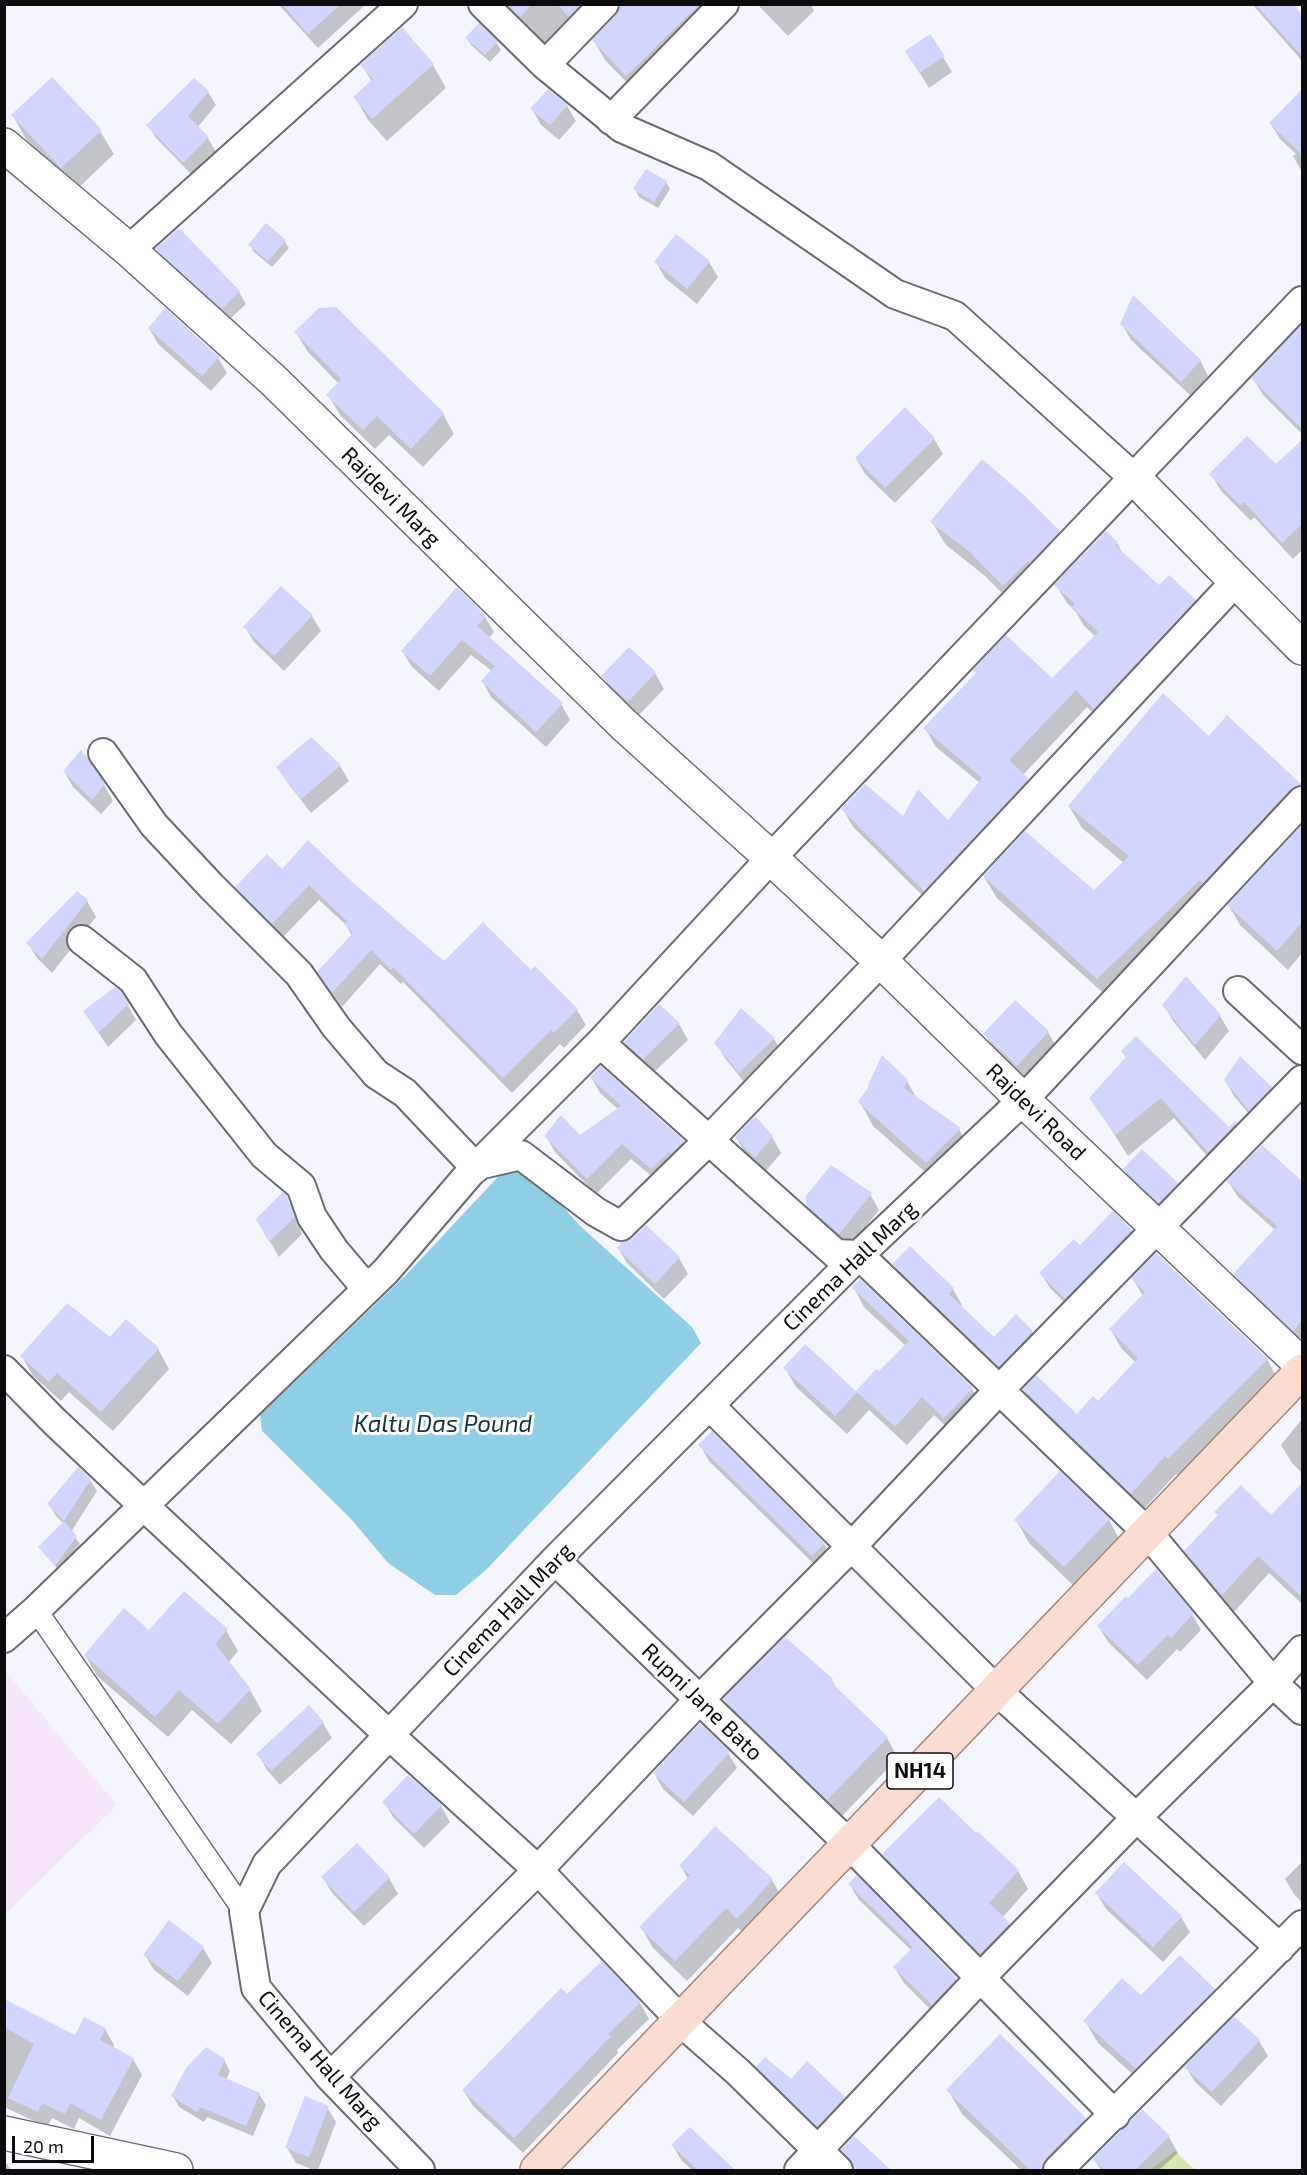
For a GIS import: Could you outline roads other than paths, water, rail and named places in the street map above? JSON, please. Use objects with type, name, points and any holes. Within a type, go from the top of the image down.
[{"type":"main road","name":"Rajdevi Marg","points":[[4,145],[129,250],[274,381],[623,724],[771,858]]},
{"type":"main road","points":[[1133,477],[1302,648]]},
{"type":"main road","name":"Rajdevi Road","points":[[771,858],[1302,1365]]},
{"type":"main road","name":"NH14","points":[[537,2170],[1302,1371]]},
{"type":"main road","points":[[4,2133],[176,2170]]},
{"type":"street","points":[[129,250],[403,4]]},
{"type":"street","points":[[483,4],[545,64],[622,129],[709,166],[895,294],[955,316],[1133,477]]},
{"type":"street","points":[[545,64],[604,4]]},
{"type":"street","points":[[611,120],[724,4]]},
{"type":"street","points":[[4,1638],[36,1610],[386,1271],[477,1166],[600,1043],[771,858],[1302,300]]},
{"type":"street","points":[[477,1166],[520,1155],[596,1212],[621,1226],[710,1140],[881,961],[1236,581]]},
{"type":"street","points":[[103,753],[154,825],[212,888],[299,974],[336,1027],[376,1074],[405,1094],[477,1166]]},
{"type":"street","name":"Cinema Hall Marg","points":[[420,2170],[330,2077],[256,1988],[244,1911],[267,1864],[555,1560],[859,1255],[1023,1100],[1302,801]]},
{"type":"street","points":[[82,940],[133,980],[168,1034],[264,1155],[301,1186],[317,1226],[367,1289]]},
{"type":"street","points":[[1238,991],[1302,1050]]},
{"type":"street","points":[[600,1043],[836,1254],[859,1255],[1148,1533],[1273,1683],[1302,1710]]},
{"type":"street","points":[[330,2077],[538,1870],[699,1700],[852,1546],[1000,1389],[1302,1080]]},
{"type":"street","points":[[4,1370],[143,1505],[389,1735],[538,1870],[681,2021],[738,2072],[818,2164],[981,1977],[1137,1817],[1273,1683],[1302,1650]]},
{"type":"street","points":[[709,1405],[997,1690],[1280,1947]]},
{"type":"street","name":"Rupni Jane Bato","points":[[555,1560],[850,1845],[1115,2115]]},
{"type":"street","points":[[36,1610],[244,1911]]},
{"type":"street","points":[[1058,2170],[1302,1925]]},
{"type":"water","name":"Kaltu Das Pound","points":[[525,1163],[579,1225],[692,1327],[701,1343],[486,1570],[456,1595],[435,1595],[388,1563],[352,1520],[262,1431],[260,1415],[407,1274],[509,1165]]}]
